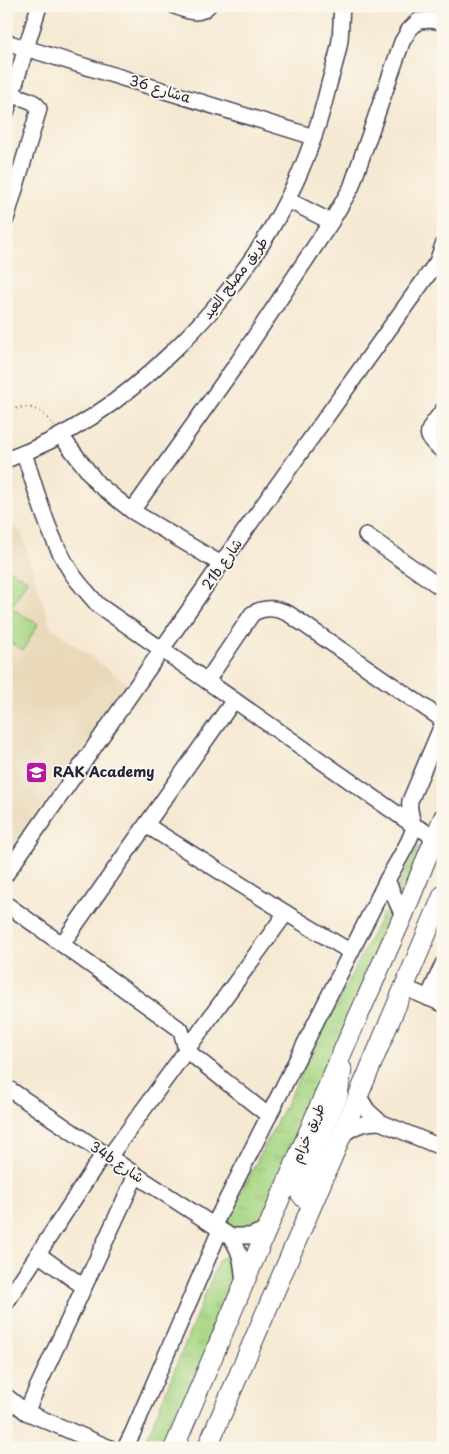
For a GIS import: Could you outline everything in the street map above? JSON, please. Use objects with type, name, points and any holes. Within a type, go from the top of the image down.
[{"type":"main road","name":"طريق خزام","points":[[174,1448],[345,1046],[403,916],[443,818]]},
{"type":"main road","points":[[207,1448],[443,895]]},
{"type":"main road","points":[[316,1196],[304,1198],[300,1193],[300,1188],[338,1095],[345,1046]]},
{"type":"street","points":[[6,113],[39,6]]},
{"type":"street","points":[[175,6],[195,13],[202,12],[208,6]]},
{"type":"street","name":"طريق مصلح العيد","points":[[6,460],[61,436],[97,415],[136,385],[195,330],[250,262],[288,200],[304,165],[324,108],[340,42],[342,6]]},
{"type":"street","points":[[132,511],[238,362],[331,222],[351,188],[405,36],[418,21],[431,20],[443,22]]},
{"type":"street","name":"شارع 36a","points":[[6,42],[314,137]]},
{"type":"street","points":[[6,219],[39,109],[35,103],[12,95]]},
{"type":"street","points":[[288,200],[331,222]]},
{"type":"street","name":"21b شارع","points":[[6,874],[221,564],[440,261],[443,245]]},
{"type":"street","points":[[443,410],[430,428],[428,438],[431,443],[443,451]]},
{"type":"street","points":[[61,436],[98,484],[132,511],[221,564]]},
{"type":"street","points":[[24,453],[47,524],[59,550],[71,573],[98,604],[412,825],[435,838]]},
{"type":"street","points":[[366,535],[443,589]]},
{"type":"street","points":[[125,1448],[269,1116],[411,835],[410,801],[443,722],[282,610],[270,608],[259,610],[252,614],[207,681]]},
{"type":"street","points":[[62,944],[234,700]]},
{"type":"street","points":[[146,825],[351,952]]},
{"type":"street","points":[[387,880],[403,916]]},
{"type":"street","points":[[6,904],[181,1030],[186,1050],[269,1116]]},
{"type":"street","points":[[6,1302],[106,1155],[186,1050],[286,913]]},
{"type":"street","points":[[428,998],[443,964]]},
{"type":"street","points":[[403,987],[443,1004]]},
{"type":"street","name":"34b شارع","points":[[6,1087],[221,1230],[237,1247],[242,1258],[244,1284]]},
{"type":"street","points":[[358,1095],[368,1110],[380,1122]]},
{"type":"street","points":[[341,1136],[359,1124],[380,1122],[443,1148]]},
{"type":"street","points":[[26,1412],[136,1175]]},
{"type":"street","points":[[221,1230],[250,1236],[267,1229]]},
{"type":"street","points":[[38,1254],[84,1287]]},
{"type":"street","points":[[6,1396],[26,1412],[110,1448]]},
{"type":"path","points":[[6,411],[23,407],[40,411],[49,419],[61,436]]},
{"type":"shaded area","name":"RAK Academy","points":[[6,523],[21,532],[50,626],[129,685],[6,859]]},
{"type":"green space","points":[[6,568],[27,580],[11,608],[38,624],[23,650],[6,640]]},
{"type":"green space","points":[[418,847],[422,849],[400,899],[397,887]]},
{"type":"green space","points":[[388,908],[393,911],[392,918],[255,1238],[228,1232],[226,1222],[383,913]]},
{"type":"green space","points":[[228,1254],[236,1257],[240,1271],[164,1448],[143,1448],[219,1260]]},
{"type":"place","name":"RAK Academy","points":[[37,772]]}]
